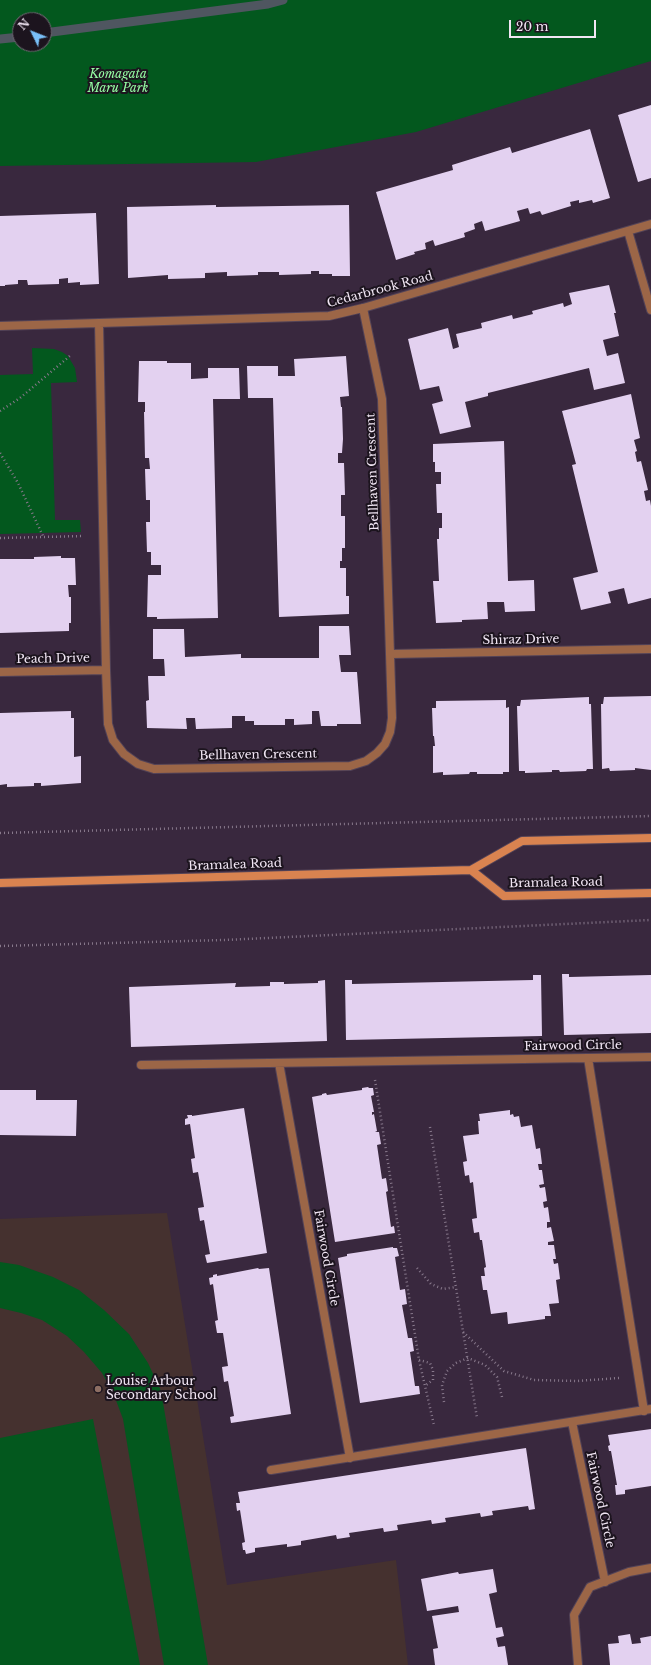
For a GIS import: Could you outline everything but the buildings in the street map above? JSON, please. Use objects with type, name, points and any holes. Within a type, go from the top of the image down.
[{"type":"main road","name":"Bramalea Road","points":[[0,884],[471,870],[522,842],[651,838]]},
{"type":"main road","name":"Bramalea Road","points":[[471,870],[504,896],[651,893]]},
{"type":"street","name":"Cedarbrook Road","points":[[0,326],[318,318],[363,308],[651,224]]},
{"type":"street","points":[[628,231],[651,310]]},
{"type":"street","name":"Bellhaven Crescent","points":[[99,323],[106,670],[108,724],[113,740],[124,754],[138,764],[154,769],[350,766],[366,761],[377,753],[385,744],[390,732],[392,718],[382,399],[363,308]]},
{"type":"street","name":"Shiraz Drive","points":[[391,654],[651,649]]},
{"type":"street","name":"Peach Drive","points":[[0,672],[106,670]]},
{"type":"street","name":"Fairwood Circle","points":[[141,1065],[651,1057]]},
{"type":"street","points":[[271,1470],[438,1445],[648,1410],[639,1376],[588,1058]]},
{"type":"street","name":"Fairwood Circle","points":[[279,1063],[350,1458]]},
{"type":"street","name":"Fairwood Circle","points":[[572,1422],[605,1582]]},
{"type":"street","points":[[578,1665],[574,1615],[590,1587],[629,1572],[651,1568]]},
{"type":"path","points":[[0,411],[20,398],[71,355]]},
{"type":"path","points":[[0,453],[18,483],[43,536]]},
{"type":"path","points":[[0,538],[83,536]]},
{"type":"path","points":[[0,833],[651,816]]},
{"type":"path","points":[[0,946],[224,940],[651,920]]},
{"type":"path","points":[[372,1061],[419,1360],[426,1385],[438,1445]]},
{"type":"path","points":[[430,1127],[480,1437]]},
{"type":"path","points":[[417,1268],[431,1284],[443,1289],[456,1287]]},
{"type":"path","points":[[463,1331],[504,1371],[534,1380],[577,1381],[639,1376]]},
{"type":"path","points":[[444,1402],[442,1385],[448,1371],[456,1362],[468,1358],[485,1365],[497,1377],[502,1397]]},
{"type":"path","points":[[419,1360],[430,1363],[433,1370],[433,1380],[426,1385]]},
{"type":"shaded area","name":"Louise Arbour Secondary School","points":[[167,1213],[227,1585],[396,1560],[408,1665],[0,1665],[0,1219]]},
{"type":"green space","name":"Komagata Maru Park","points":[[0,0],[651,0],[651,61],[416,132],[256,162],[0,166]]},
{"type":"green space","points":[[32,348],[54,349],[62,352],[68,356],[75,368],[77,382],[51,383],[55,520],[80,520],[81,532],[0,534],[0,375],[33,374]]},
{"type":"green space","points":[[0,1262],[19,1265],[53,1277],[79,1290],[104,1310],[129,1334],[148,1363],[161,1391],[208,1665],[164,1665],[123,1419],[114,1395],[102,1373],[84,1352],[67,1336],[42,1320],[0,1308]]},
{"type":"green space","points":[[93,1419],[140,1665],[0,1665],[0,1438]]},
{"type":"waterway","points":[[52,32],[268,4],[283,0]]},
{"type":"waterway","points":[[0,39],[12,38]]},
{"type":"place","name":"Louise Arbour Secondary School","points":[[98,1389]]}]
